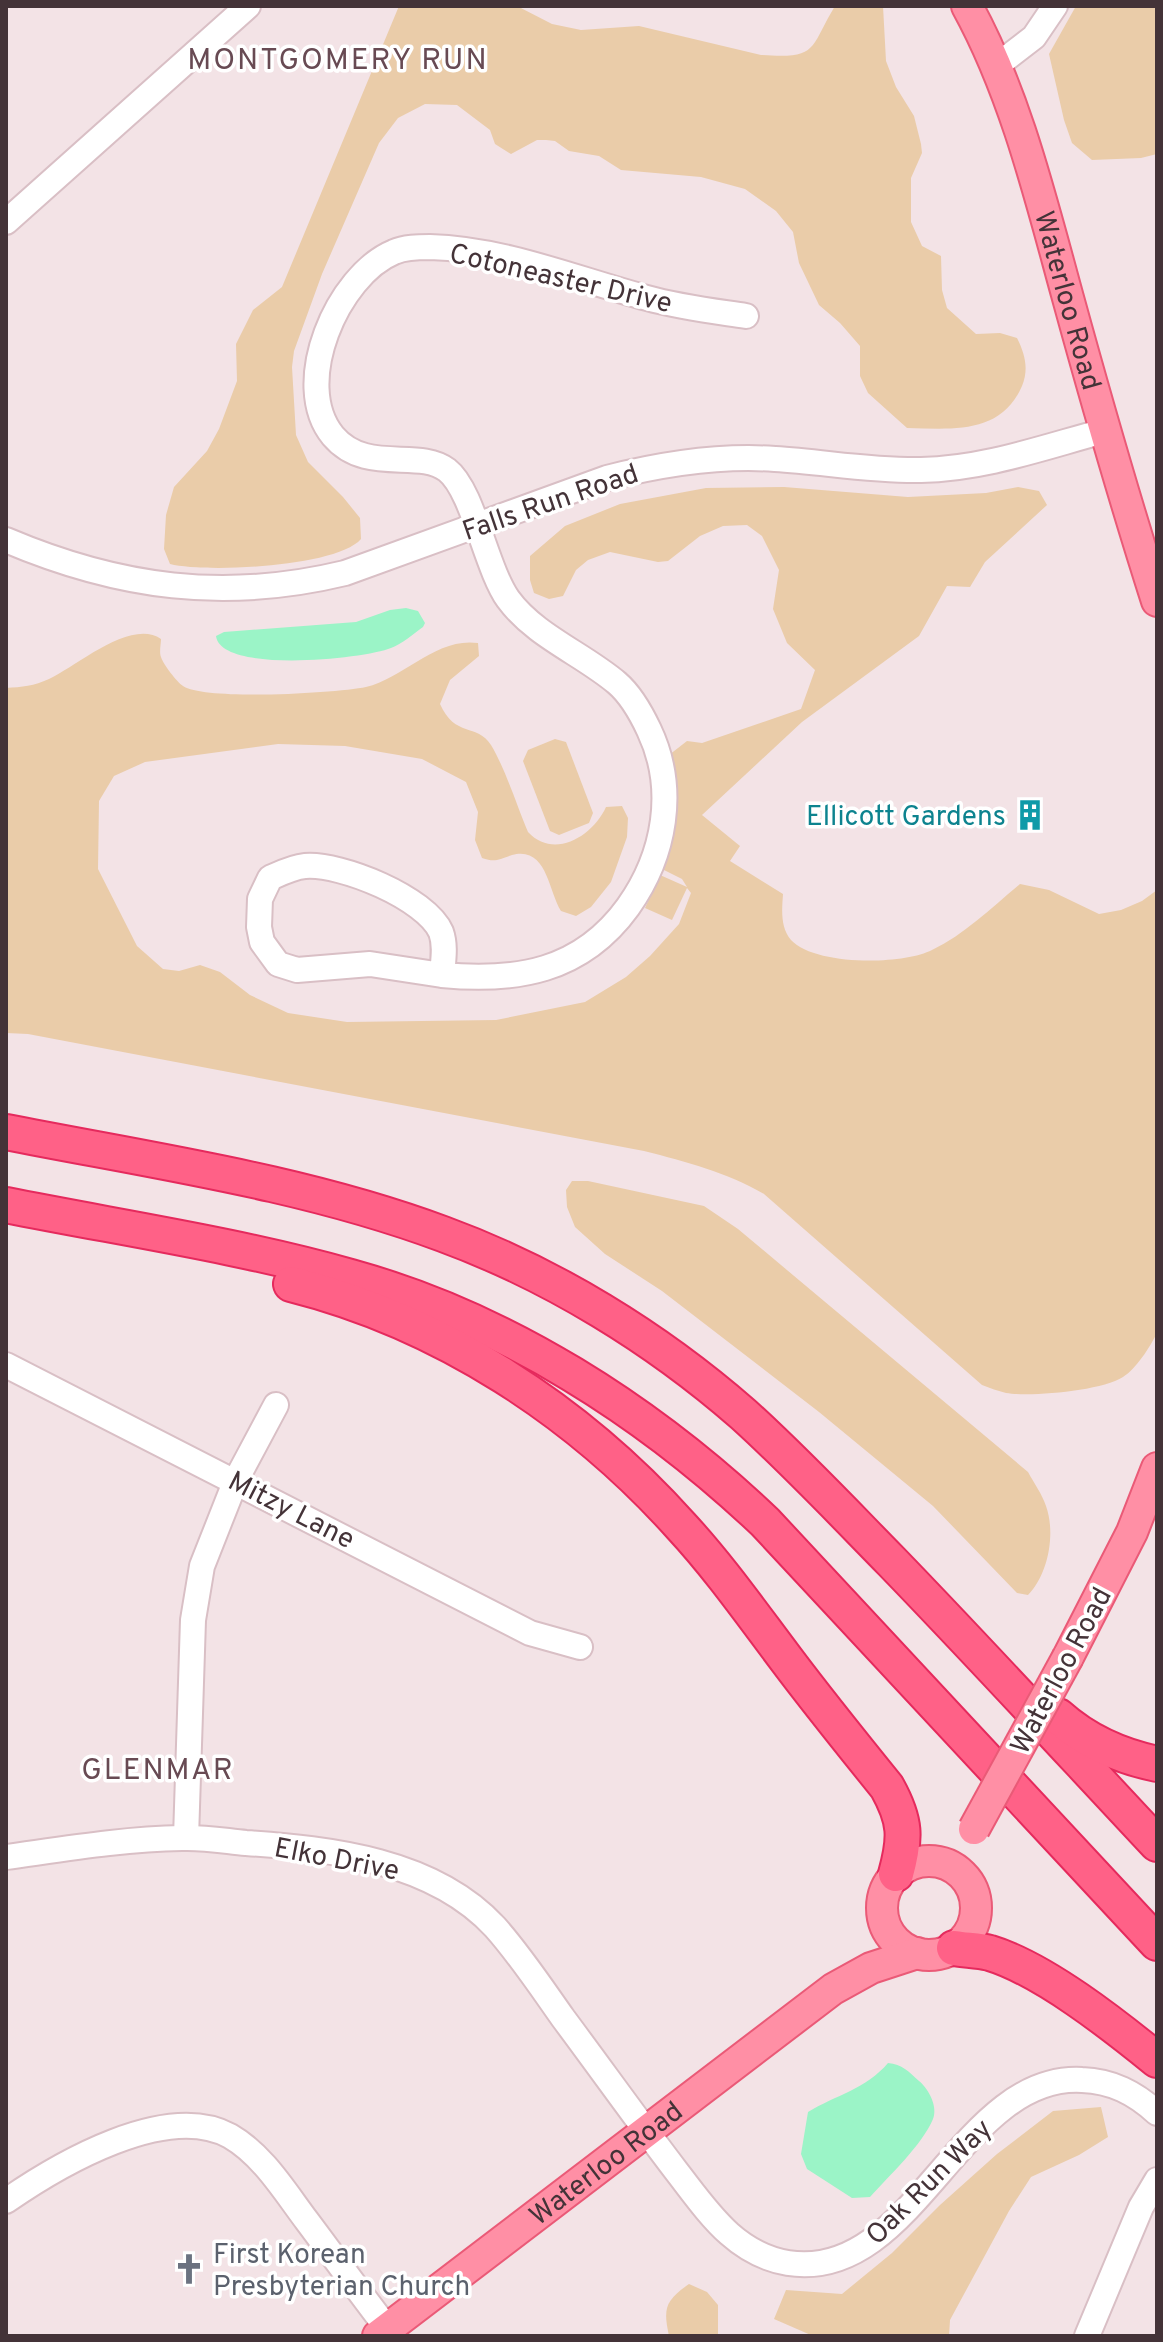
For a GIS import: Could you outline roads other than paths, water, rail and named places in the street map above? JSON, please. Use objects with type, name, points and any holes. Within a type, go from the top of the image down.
[{"type":"highway","points":[[6,1132],[269,1183],[366,1207],[447,1235],[540,1277],[610,1316],[675,1360],[742,1414],[820,1488],[1157,1844]]},
{"type":"highway","points":[[6,1205],[259,1255],[352,1277],[433,1305],[518,1345],[582,1380],[645,1420],[714,1473],[765,1522],[1157,1943]]},
{"type":"highway","points":[[6,1218],[65,1235],[315,1290],[394,1318],[490,1367],[527,1390],[582,1431],[681,1525],[887,1787],[899,1809],[904,1827],[904,1846],[896,1874]]},
{"type":"highway","points":[[930,1601],[1071,1727],[1095,1743],[1157,1764]]},
{"type":"highway","points":[[954,1948],[988,1952],[1009,1960],[1113,2025],[1157,2060]]},
{"type":"main road","name":"Waterloo Road","points":[[967,6],[995,67],[1024,149],[1104,431],[1157,601]]},
{"type":"main road","name":"Waterloo Road","points":[[953,1868],[1126,1547],[1156,1472]]},
{"type":"main road","points":[[924,1861],[953,1868],[971,1887],[976,1908],[972,1927],[954,1948],[936,1954],[917,1953],[892,1939],[883,1914],[886,1888],[896,1874],[908,1865],[924,1861]]},
{"type":"main road","name":"Waterloo Road","points":[[833,1989],[866,1952],[883,1914]]},
{"type":"main road","name":"Waterloo Road","points":[[382,2332],[833,1989],[871,1968],[917,1953]]},
{"type":"street","points":[[6,222],[248,6]]},
{"type":"street","points":[[995,67],[1034,37],[1055,6]]},
{"type":"street","name":"Cotoneaster Drive","points":[[475,526],[458,480],[446,469],[435,463],[372,458],[357,453],[333,436],[318,405],[317,376],[327,335],[350,287],[369,268],[393,252],[411,247],[460,250],[510,259],[648,299],[746,316]]},
{"type":"street","name":"Falls Run Road","points":[[6,540],[80,568],[177,588],[218,590],[306,583],[345,573],[607,478],[685,461],[773,459],[923,470],[1003,460],[1104,431]]},
{"type":"street","points":[[442,975],[445,950],[441,933],[432,918],[418,906],[360,875],[337,869],[303,866],[270,878],[260,899],[259,927],[262,942],[278,964],[297,970],[370,964],[442,975],[480,979],[512,977],[539,972],[563,961],[585,947],[625,911],[652,865],[665,811],[661,759],[634,703],[619,685],[517,610],[506,597],[475,526]]},
{"type":"street","name":"Mitzy Lane","points":[[6,1365],[530,1633],[580,1647]]},
{"type":"street","points":[[186,1838],[193,1620],[197,1590],[211,1537],[236,1480],[276,1405]]},
{"type":"street","name":"Elko Drive","points":[[6,1857],[134,1840],[186,1838],[318,1851],[377,1862],[410,1872],[440,1885],[493,1926],[645,2131]]},
{"type":"street","name":"Oak Run Way","points":[[645,2131],[719,2226],[740,2245],[764,2257],[791,2264],[820,2263],[846,2257],[864,2247],[888,2227],[1002,2107],[1028,2091],[1073,2079],[1096,2080],[1120,2087],[1143,2100],[1157,2113]]},
{"type":"street","points":[[6,2201],[57,2169],[155,2128],[205,2128],[230,2136],[271,2172],[382,2332]]},
{"type":"street","points":[[1087,2336],[1141,2207],[1157,2180]]},
{"type":"place","name":"Ellicott Gardens","points":[[1030,815]]},
{"type":"place","name":"First Korean Presbyterian Church","points":[[189,2269]]},
{"type":"district","name":"MONTGOMERY RUN","points":[[338,59]]},
{"type":"district","name":"GLENMAR","points":[[158,1769]]}]
